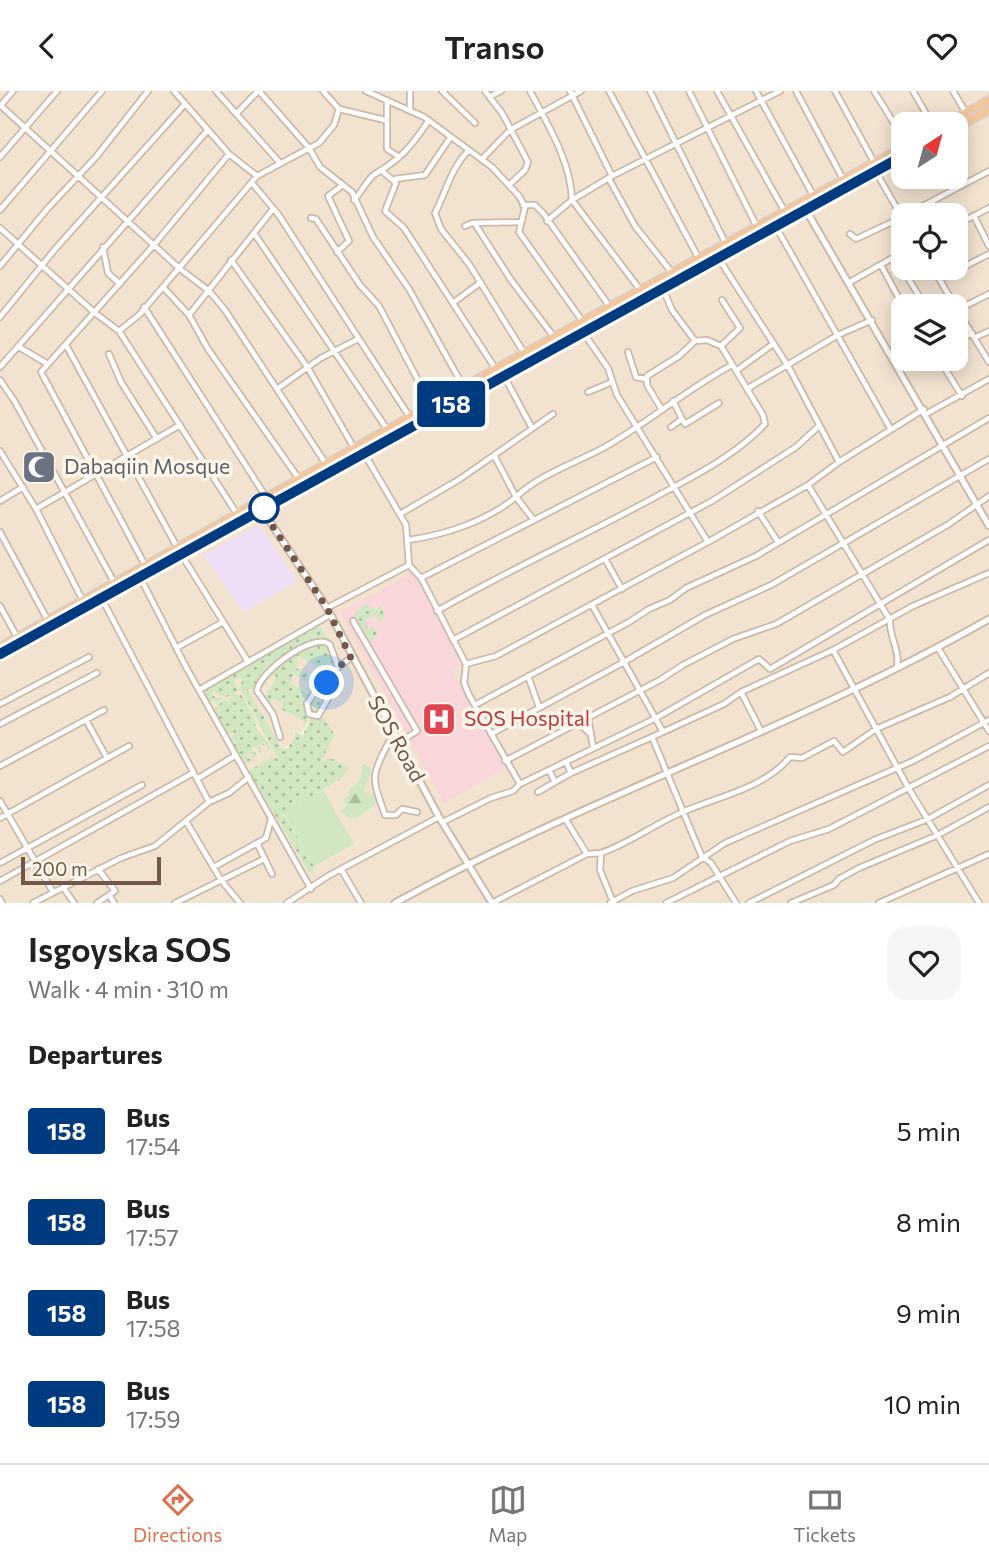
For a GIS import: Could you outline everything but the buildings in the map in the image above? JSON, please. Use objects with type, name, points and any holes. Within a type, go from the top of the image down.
[{"type":"highway","points":[[968,112],[989,100]]},
{"type":"highway","points":[[968,121],[989,110]]},
{"type":"highway","points":[[0,654],[141,577],[237,514],[259,506],[266,498],[354,448],[891,153]]},
{"type":"highway","points":[[0,647],[82,599],[145,565],[179,551],[364,452],[891,162]]},
{"type":"street","points":[[13,91],[0,105],[153,246],[209,291],[326,464]]},
{"type":"street","points":[[0,157],[57,91]]},
{"type":"street","points":[[0,210],[102,91]]},
{"type":"street","points":[[0,265],[148,91]]},
{"type":"street","points":[[174,91],[229,153],[257,176]]},
{"type":"street","points":[[216,91],[280,163]]},
{"type":"street","points":[[236,114],[259,91],[309,148],[320,167],[352,192],[373,237],[409,289],[464,387]]},
{"type":"street","points":[[323,91],[339,109],[386,121]]},
{"type":"street","points":[[366,91],[429,120],[482,159],[509,185],[525,211],[519,232],[583,322]]},
{"type":"street","points":[[410,91],[410,109]]},
{"type":"street","points":[[442,91],[475,123]]},
{"type":"street","points":[[485,91],[491,96],[528,165],[509,185]]},
{"type":"street","points":[[491,96],[501,91]]},
{"type":"street","points":[[530,91],[566,164],[572,183],[572,200],[642,291]]},
{"type":"street","points":[[482,159],[510,130],[572,93],[581,91]]},
{"type":"street","points":[[610,91],[699,260]]},
{"type":"street","points":[[650,91],[726,244]]},
{"type":"street","points":[[689,91],[757,227]]},
{"type":"street","points":[[718,91],[785,212]]},
{"type":"street","points":[[756,91],[814,196]]},
{"type":"street","points":[[547,221],[572,200],[610,177],[780,91]]},
{"type":"street","points":[[796,91],[843,180]]},
{"type":"street","points":[[835,91],[874,162]]},
{"type":"street","points":[[874,91],[891,119]]},
{"type":"street","points":[[913,91],[925,112]]},
{"type":"street","points":[[953,91],[965,112]]},
{"type":"street","points":[[572,93],[635,226],[673,274]]},
{"type":"street","points":[[387,101],[390,104],[386,121],[389,126],[385,133],[387,149],[399,157]]},
{"type":"street","points":[[0,317],[56,248],[185,104]]},
{"type":"street","points":[[119,331],[163,287],[257,176],[326,137],[339,115],[339,109]]},
{"type":"street","points":[[354,200],[374,174],[383,171],[410,149],[429,120]]},
{"type":"street","points":[[0,367],[208,130]]},
{"type":"street","points":[[383,171],[395,180],[425,175],[450,138]]},
{"type":"street","points":[[468,151],[452,169],[443,201],[435,213],[440,229],[480,283],[525,353]]},
{"type":"street","points":[[145,565],[41,372],[46,363],[66,345],[153,246],[229,153]]},
{"type":"street","points":[[875,171],[894,203]]},
{"type":"street","points":[[929,203],[989,171]]},
{"type":"street","points":[[395,180],[385,211],[404,228],[412,245],[454,302],[495,369]]},
{"type":"street","points":[[252,183],[410,417]]},
{"type":"street","points":[[337,253],[349,241],[328,196],[343,185]]},
{"type":"street","points":[[523,205],[535,205],[610,307]]},
{"type":"street","points":[[968,219],[989,208]]},
{"type":"street","points":[[189,315],[272,209]]},
{"type":"street","points":[[806,209],[989,526]]},
{"type":"street","points":[[974,216],[989,246]]},
{"type":"street","points":[[311,218],[317,219],[337,253],[379,306],[431,405]]},
{"type":"street","points":[[465,226],[475,223],[521,222]]},
{"type":"street","points":[[475,223],[511,280],[555,338]]},
{"type":"street","points":[[850,233],[856,239],[891,223]]},
{"type":"street","points":[[775,227],[801,277],[838,335],[890,428]]},
{"type":"street","points":[[0,228],[94,313],[119,331],[237,514]]},
{"type":"street","points":[[254,233],[336,350],[387,430]]},
{"type":"street","points":[[103,247],[108,273],[120,284]]},
{"type":"street","points":[[968,265],[989,254]]},
{"type":"street","points":[[719,258],[788,366],[839,462]]},
{"type":"street","points":[[850,282],[891,259]]},
{"type":"street","points":[[231,260],[308,368],[354,448]]},
{"type":"street","points":[[881,265],[897,294]]},
{"type":"street","points":[[454,302],[480,283]]},
{"type":"street","points":[[163,287],[189,315],[208,349],[299,479]]},
{"type":"street","points":[[663,289],[672,310],[695,341]]},
{"type":"street","points":[[968,303],[989,294]]},
{"type":"street","points":[[721,346],[740,328],[722,300]]},
{"type":"street","points":[[144,307],[266,498]]},
{"type":"street","points":[[748,392],[750,387],[838,335],[872,320]]},
{"type":"street","points":[[968,327],[989,362]]},
{"type":"street","points":[[583,331],[608,368],[612,382],[637,427],[708,542]]},
{"type":"street","points":[[968,337],[989,331]]},
{"type":"street","points":[[277,389],[358,338]]},
{"type":"street","points":[[438,611],[494,579],[692,479],[739,447],[765,424],[763,415],[721,346],[706,340],[695,341],[680,356],[645,379],[636,377],[628,352]]},
{"type":"street","points":[[736,371],[773,344]]},
{"type":"street","points":[[66,345],[179,551],[247,660]]},
{"type":"street","points":[[19,347],[46,363]]},
{"type":"street","points":[[109,354],[121,381],[157,439]]},
{"type":"street","points":[[408,540],[466,525],[497,511],[532,483],[580,461],[732,365]]},
{"type":"street","points":[[946,371],[962,396]]},
{"type":"street","points":[[504,375],[532,428]]},
{"type":"street","points":[[645,379],[662,410]]},
{"type":"street","points":[[466,664],[496,656],[622,589],[808,485],[890,428],[962,396],[989,379]]},
{"type":"street","points":[[0,380],[66,491],[114,582]]},
{"type":"street","points":[[589,392],[612,382]]},
{"type":"street","points":[[673,401],[685,424],[719,403]]},
{"type":"street","points":[[400,514],[494,455],[552,414]]},
{"type":"street","points":[[475,705],[670,600],[686,588],[756,556],[989,418]]},
{"type":"street","points":[[671,427],[682,419]]},
{"type":"street","points":[[36,509],[180,425]]},
{"type":"street","points":[[453,641],[690,513],[796,447],[819,426]]},
{"type":"street","points":[[0,451],[36,509],[82,599]]},
{"type":"street","points":[[364,452],[407,525],[409,565],[421,578],[466,664],[464,683],[520,784]]},
{"type":"street","points":[[494,455],[516,497],[533,519]]},
{"type":"street","points":[[421,578],[533,519],[582,498],[657,457]]},
{"type":"street","points":[[491,734],[705,615],[747,598],[989,459]]},
{"type":"street","points":[[808,485],[890,620],[889,630],[898,652],[897,667]]},
{"type":"street","points":[[0,501],[23,487]]},
{"type":"street","points":[[505,761],[733,639],[776,624],[949,524],[989,496]]},
{"type":"street","name":"SOS Road","points":[[259,506],[327,608],[351,658],[441,820],[492,903]]},
{"type":"street","points":[[758,511],[778,542]]},
{"type":"street","points":[[0,532],[47,619]]},
{"type":"street","points":[[288,903],[341,869],[441,820],[513,791],[520,784],[656,718],[759,659],[770,669],[989,540]]},
{"type":"street","points":[[605,559],[622,589]]},
{"type":"street","points":[[327,608],[409,565]]},
{"type":"street","points":[[538,792],[570,773],[724,704],[741,692],[989,573]]},
{"type":"street","points":[[141,577],[176,648],[311,890]]},
{"type":"street","points":[[102,598],[209,802]]},
{"type":"street","points":[[592,605],[663,732]]},
{"type":"street","points":[[0,606],[17,637]]},
{"type":"street","points":[[199,690],[247,660],[330,615]]},
{"type":"street","points":[[394,903],[468,863],[854,689],[938,648],[989,619]]},
{"type":"street","points":[[353,621],[417,731],[387,745],[376,768],[374,786],[385,815],[396,815],[402,809],[417,812]]},
{"type":"street","points":[[176,648],[223,622]]},
{"type":"street","points":[[280,737],[273,714],[257,691],[261,678],[305,644],[319,640],[330,645],[338,667]]},
{"type":"street","points":[[938,648],[987,721],[989,731]]},
{"type":"street","points":[[833,650],[909,789],[979,903]]},
{"type":"street","points":[[0,704],[89,657]]},
{"type":"street","points":[[329,683],[338,667],[351,658]]},
{"type":"street","points":[[0,724],[97,673]]},
{"type":"street","points":[[492,903],[587,854],[623,846],[683,812],[751,787],[790,757],[802,758],[834,741],[843,752],[876,729],[950,697],[989,673]]},
{"type":"street","points":[[528,675],[538,707]]},
{"type":"street","points":[[322,683],[329,683],[332,689],[318,716],[309,714],[307,704],[322,683]]},
{"type":"street","points":[[317,689],[321,696],[329,697]]},
{"type":"street","points":[[741,692],[761,731]]},
{"type":"street","points":[[0,766],[104,710]]},
{"type":"street","points":[[589,717],[589,733],[593,747]]},
{"type":"street","points":[[86,720],[107,758]]},
{"type":"street","points":[[601,853],[600,870],[615,902],[673,878],[702,857],[763,825],[808,809],[987,721]]},
{"type":"street","points":[[578,722],[589,733]]},
{"type":"street","points":[[652,737],[702,857],[736,903]]},
{"type":"street","points":[[0,818],[129,746]]},
{"type":"street","points":[[666,903],[790,841],[829,829],[989,746]]},
{"type":"street","points":[[197,779],[236,755]]},
{"type":"street","points":[[566,762],[570,773]]},
{"type":"street","points":[[549,770],[555,782]]},
{"type":"street","points":[[0,881],[193,773]]},
{"type":"street","points":[[33,903],[98,869],[149,849],[187,823],[209,802],[229,793],[248,777]]},
{"type":"street","points":[[0,863],[142,785]]},
{"type":"street","points":[[749,903],[874,841],[928,819],[989,785]]},
{"type":"street","points":[[0,801],[53,892]]},
{"type":"street","points":[[791,903],[834,885],[839,879],[859,868],[938,835],[989,807]]},
{"type":"street","points":[[214,867],[266,838],[271,819]]},
{"type":"street","points":[[566,820],[587,854]]},
{"type":"street","points":[[187,823],[221,880],[240,903]]},
{"type":"street","points":[[257,843],[272,874]]},
{"type":"street","points":[[880,903],[989,854]]},
{"type":"street","points":[[175,903],[264,859]]},
{"type":"street","points":[[97,903],[110,896],[115,888],[98,869]]},
{"type":"street","points":[[341,869],[361,903]]},
{"type":"street","points":[[63,887],[74,903]]},
{"type":"street","points":[[110,896],[114,903]]},
{"type":"shaded area","points":[[0,91],[989,91],[989,903],[0,903]],"holes":[[[366,604],[375,609],[382,606],[385,616],[380,622],[376,614],[364,620],[369,630],[374,626],[377,633],[371,643],[354,614]],[[320,624],[328,640],[324,637],[325,642],[295,656],[306,653],[318,658],[325,656],[339,665],[330,676],[299,655],[296,667],[311,676],[307,683],[294,673],[291,683],[310,696],[307,704],[288,691],[286,695],[270,685],[277,678],[271,673],[293,656],[266,675],[255,690],[246,687],[282,749],[291,744],[297,734],[292,731],[294,729],[301,737],[295,747],[303,737],[301,734],[311,716],[321,714],[335,735],[321,759],[317,757],[320,759],[316,765],[321,760],[329,765],[330,773],[333,773],[334,769],[326,762],[329,758],[348,767],[342,778],[283,812],[314,866],[314,871],[309,873],[249,772],[256,767],[255,774],[260,775],[262,768],[267,775],[272,772],[267,765],[275,767],[277,761],[285,775],[280,775],[279,780],[274,777],[269,779],[277,783],[276,786],[265,784],[264,789],[272,791],[265,793],[269,799],[270,794],[276,790],[278,794],[284,793],[283,790],[287,790],[283,786],[291,780],[301,801],[309,791],[306,786],[300,789],[280,762],[240,688],[242,681],[238,673],[239,679],[233,679],[238,692],[229,695],[233,684],[228,683],[226,695],[222,684],[217,686],[220,693],[213,691],[211,696],[224,699],[217,704],[214,700],[210,702],[203,687],[235,666]],[[240,693],[256,721],[246,726],[249,715],[245,714],[242,725],[239,714],[234,716],[236,723],[229,721],[228,727],[239,731],[227,733],[214,709],[225,700],[219,711],[224,712],[228,702],[231,712],[236,710],[229,701]],[[290,695],[301,702],[291,711],[300,717],[304,710],[300,706],[302,702],[306,705],[310,716],[302,729],[304,721],[281,710],[283,704],[280,702]],[[257,724],[271,751],[266,753],[266,743],[261,744],[259,750],[256,746],[251,749],[255,755],[248,753],[246,758],[256,761],[244,763],[230,739],[241,732],[236,741],[241,742],[242,733],[245,732],[248,743],[252,740],[246,731],[256,734],[257,730],[247,729]],[[363,763],[372,769],[364,791],[377,797],[379,801],[374,805],[375,800],[358,818],[349,818],[341,812],[346,805],[344,800],[351,795],[348,790],[360,780]]]},
{"type":"shaded area","points":[[259,525],[297,581],[244,612],[203,555]]},
{"type":"shaded area","name":"SOS Hospital","points":[[414,572],[465,663],[452,671],[507,767],[444,803],[340,612]]},
{"type":"green space","points":[[366,604],[375,609],[382,606],[385,616],[379,623],[376,615],[365,620],[368,630],[374,626],[377,633],[371,643],[354,614]]},
{"type":"green space","points":[[319,624],[341,660],[325,638],[339,665],[332,676],[299,656],[296,668],[311,675],[307,683],[294,674],[291,683],[311,696],[306,709],[310,716],[302,729],[304,721],[280,709],[283,704],[274,698],[270,704],[264,699],[276,677],[270,674],[265,686],[257,686],[255,690],[247,688],[282,749],[288,748],[296,734],[293,729],[302,737],[312,716],[307,707],[312,694],[306,690],[312,679],[311,672],[328,681],[319,683],[317,692],[326,699],[321,714],[335,735],[322,759],[326,761],[328,757],[349,767],[342,778],[283,813],[314,866],[314,871],[309,873],[249,771],[273,756],[279,760],[240,688],[242,680],[239,676],[239,679],[233,679],[239,690],[234,695],[241,694],[256,721],[254,723],[271,748],[266,754],[268,747],[261,744],[261,755],[256,746],[251,748],[258,756],[254,758],[248,753],[247,758],[257,761],[244,763],[230,739],[235,733],[227,733],[214,709],[224,700],[229,702],[231,696],[224,697],[213,691],[212,696],[224,699],[216,704],[214,700],[210,702],[202,687],[235,666]]},
{"type":"green space","points":[[363,763],[372,769],[364,791],[377,797],[379,801],[358,818],[349,818],[341,812],[346,805],[343,800],[350,795],[348,790],[360,780]]},
{"type":"green space","points":[[323,790],[354,844],[314,866],[283,812]]},
{"type":"bus line","name":"158","points":[[0,654],[891,163]]},
{"type":"place","name":"Dabaqiin Mosque","points":[[39,467]]},
{"type":"place","name":"SOS Hospital","points":[[439,719]]},
{"type":"route","points":[[264,508],[261,509],[327,608],[351,658],[338,667],[327,683]]}]
